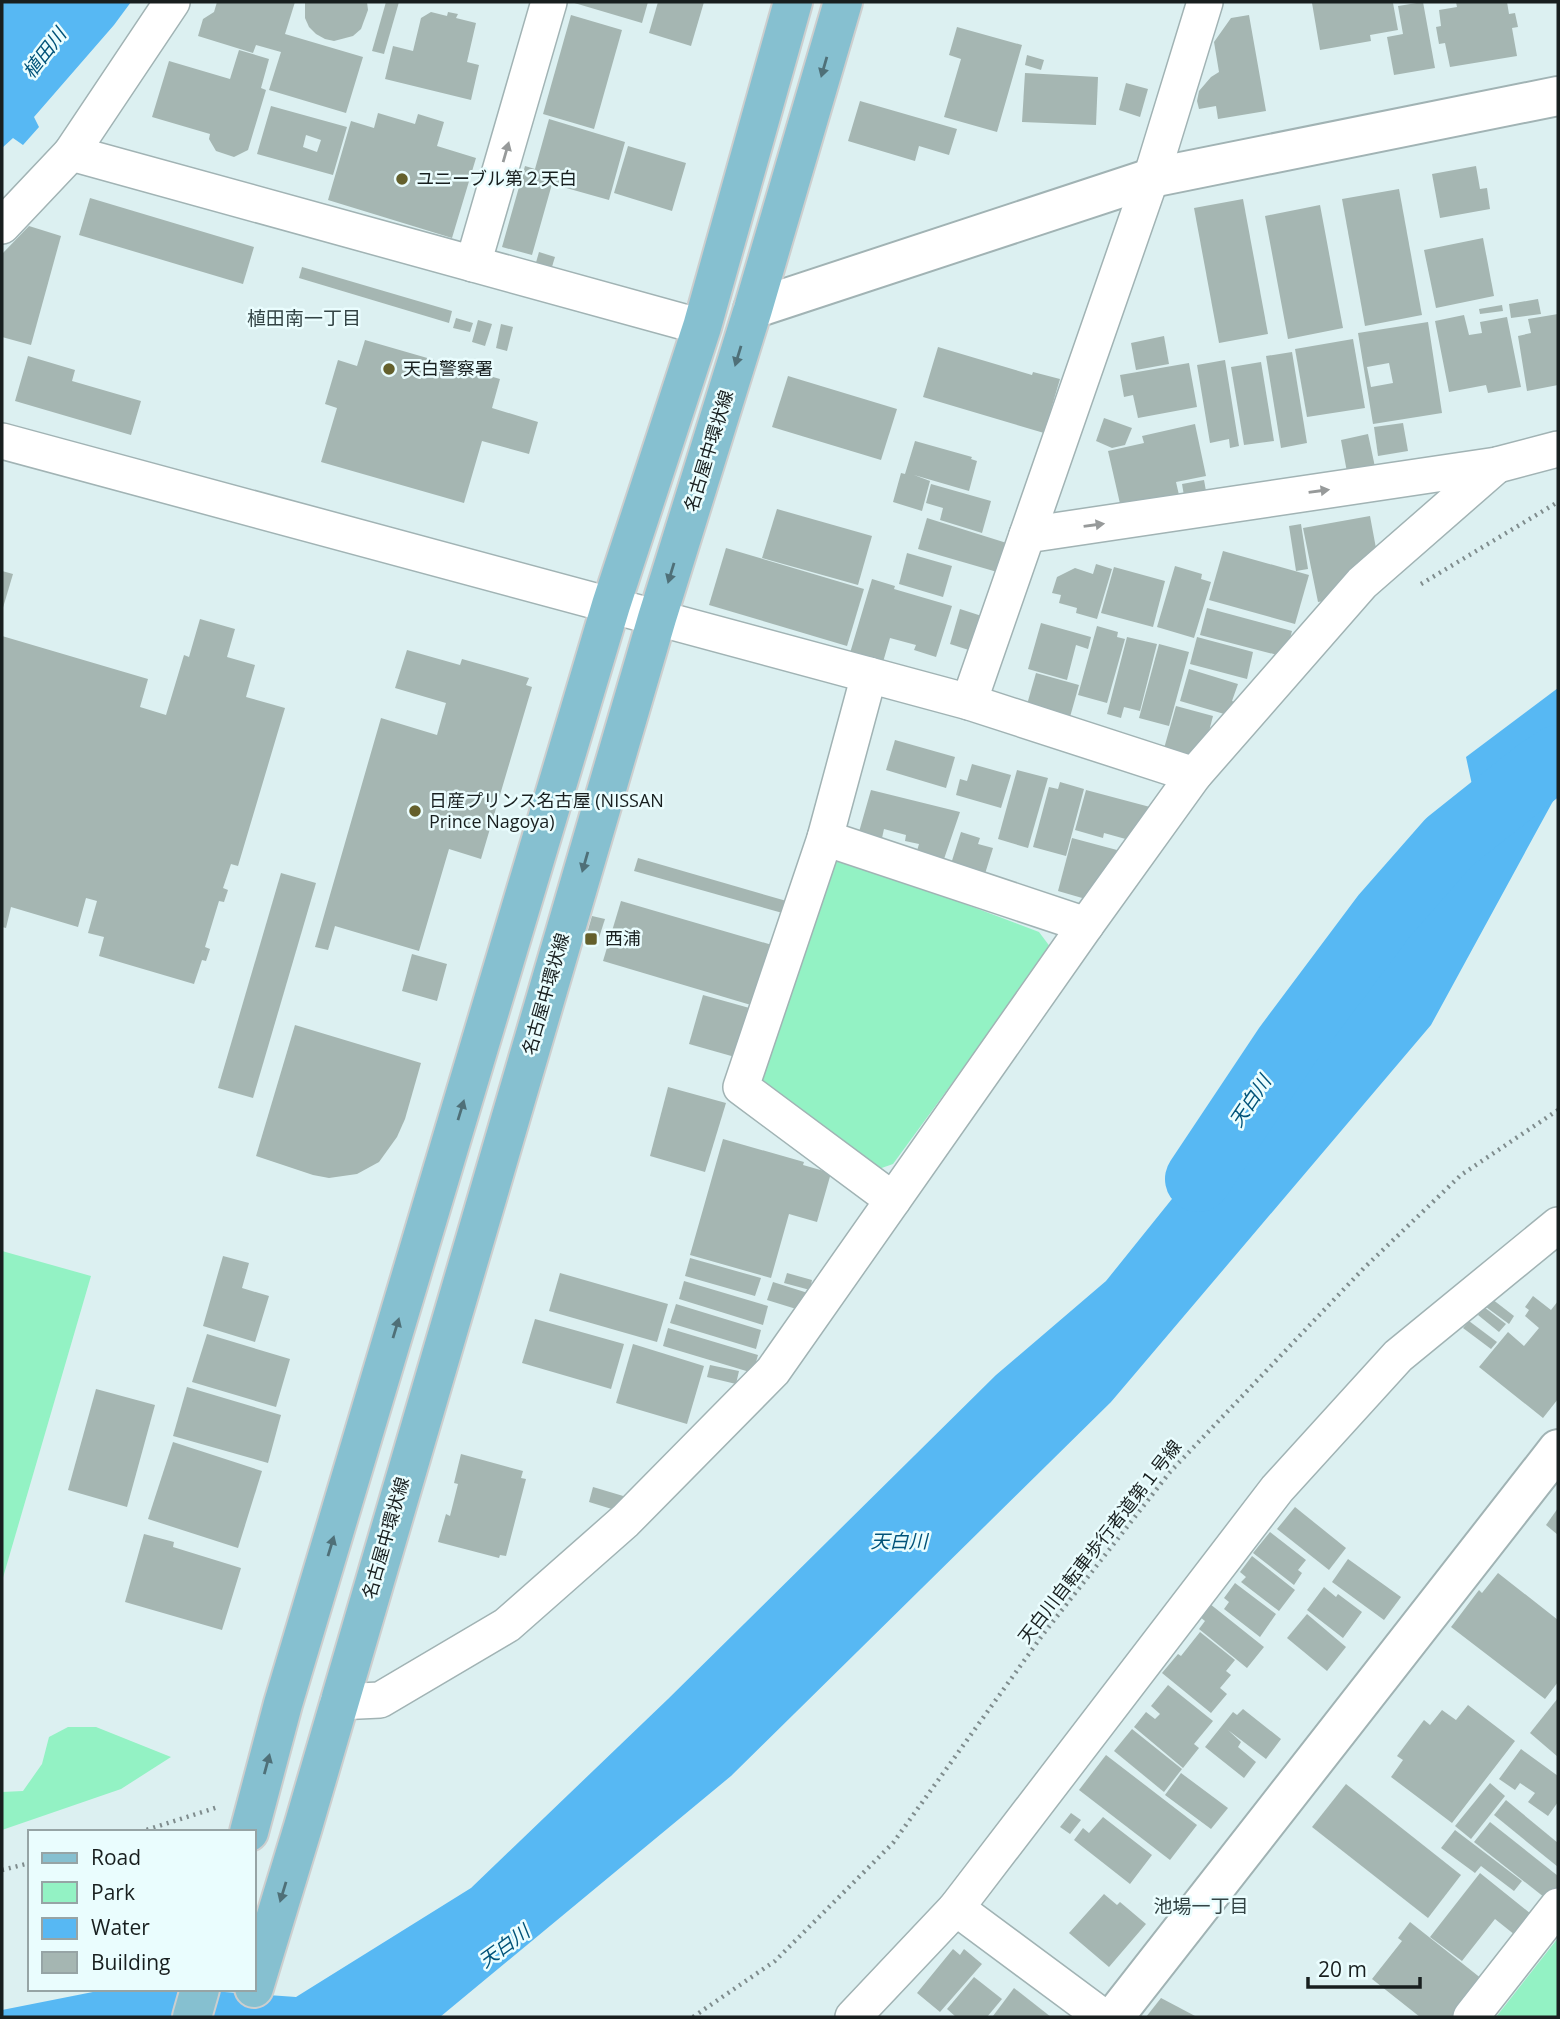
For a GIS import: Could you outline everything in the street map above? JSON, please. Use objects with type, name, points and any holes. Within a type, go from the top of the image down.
[{"type":"main road","points":[[252,1819],[283,1704],[611,605],[702,327],[793,2]]},
{"type":"main road","name":"名古屋中環状線","points":[[256,1982],[657,618],[753,309],[843,2]]},
{"type":"main road","points":[[192,2017],[199,1991]]},
{"type":"main road","name":"名古屋中環状線","points":[[245,2017],[253,1991]]},
{"type":"street","points":[[2,226],[71,153],[172,2]]},
{"type":"street","points":[[473,264],[550,2]]},
{"type":"street","points":[[969,702],[1151,178],[1205,2]]},
{"type":"street","points":[[753,309],[1151,178],[1558,96]]},
{"type":"street","points":[[71,153],[702,327]]},
{"type":"street","points":[[2,441],[969,702],[1194,775]]},
{"type":"street","points":[[1027,535],[1497,465],[1558,449]]},
{"type":"street","points":[[338,1702],[380,1700],[508,1625],[625,1521],[774,1371],[1194,775],[1362,583],[1497,465]]},
{"type":"street","points":[[869,675],[825,838],[741,1087],[893,1200]]},
{"type":"street","points":[[825,838],[1086,925]]},
{"type":"street","points":[[853,2017],[956,1908],[1277,1489],[1398,1356],[1558,1225]]},
{"type":"street","points":[[1114,2017],[1558,1449]]},
{"type":"street","points":[[1471,2017],[1558,1906]]},
{"type":"street","points":[[956,1908],[1103,2017]]},
{"type":"path","points":[[1420,584],[1558,502]]},
{"type":"path","name":"天白川自転車歩行者道第１号線","points":[[693,2017],[775,1961],[893,1843],[1044,1633],[1170,1472],[1198,1442],[1364,1268],[1461,1175],[1558,1110]]},
{"type":"path","points":[[157,1830],[252,1819]]},
{"type":"path","points":[[2,1870],[28,1864]]},
{"type":"green space","points":[[835,855],[1039,932],[1051,948],[893,1164],[873,1171],[753,1079]]},
{"type":"green space","points":[[2,1251],[91,1276],[2,1581]]},
{"type":"green space","points":[[68,1727],[96,1727],[171,1757],[121,1789],[2,1830],[2,1792],[23,1791],[42,1764],[49,1737]]},
{"type":"green space","points":[[1558,1938],[1558,2017],[1496,2017]]},
{"type":"water","name":"植田川","points":[[2,2],[131,2],[34,117],[39,127],[23,145],[13,138],[2,148]]},
{"type":"water","name":"天白川","points":[[1558,688],[1558,794],[1431,1025],[1111,1402],[731,1776],[440,2017],[2,2017],[2,2010],[98,1991],[211,1991],[296,1997],[471,1888],[668,1699],[996,1375],[1106,1281],[1479,817],[1466,757]]},
{"type":"building","points":[[217,2],[295,2],[285,34],[363,57],[346,113],[269,90],[281,52],[256,45],[253,53],[198,36],[203,19],[214,12]]},
{"type":"building","points":[[305,2],[367,2],[368,10],[361,29],[353,36],[334,41],[316,34],[309,27],[305,18]]},
{"type":"building","points":[[386,2],[399,2],[384,54],[372,51]]},
{"type":"building","points":[[571,2],[648,2],[642,23]]},
{"type":"building","points":[[658,2],[704,2],[691,46],[649,33]]},
{"type":"building","points":[[1423,2],[1435,68],[1394,75],[1387,37],[1403,34],[1398,6]]},
{"type":"building","points":[[1456,2],[1507,2],[1509,14],[1515,13],[1518,27],[1512,28],[1517,56],[1450,67],[1445,43],[1439,44],[1436,27],[1441,26],[1439,10],[1457,7]]},
{"type":"building","points":[[1312,3],[1393,3],[1398,30],[1370,35],[1371,41],[1320,50]]},
{"type":"building","points":[[431,12],[447,16],[448,12],[458,14],[456,18],[476,23],[467,62],[479,65],[471,100],[385,79],[393,46],[413,51],[421,18]]},
{"type":"building","points":[[571,15],[622,30],[594,129],[543,114]]},
{"type":"building","points":[[1249,15],[1266,111],[1218,119],[1216,106],[1199,109],[1199,91],[1219,72],[1214,42],[1231,18]]},
{"type":"building","points":[[957,27],[1022,45],[997,132],[944,117],[961,59],[949,55]]},
{"type":"building","points":[[239,50],[269,59],[261,88],[266,90],[248,150],[234,157],[216,151],[209,139],[210,134],[152,117],[169,61],[230,79]]},
{"type":"building","points":[[1027,55],[1044,60],[1041,70],[1025,65]]},
{"type":"building","points":[[1025,73],[1098,77],[1096,125],[1022,122]]},
{"type":"building","points":[[1126,83],[1148,89],[1140,117],[1119,110]]},
{"type":"building","points":[[860,101],[957,129],[949,155],[919,146],[915,161],[848,141]]},
{"type":"building","points":[[271,106],[347,127],[333,175],[257,154]],"holes":[[[306,135],[321,140],[317,152],[303,147]]]},
{"type":"building","name":"ユニーブル第２天白","points":[[378,113],[415,124],[418,114],[444,122],[437,146],[476,158],[452,238],[328,200],[351,121],[374,128]]},
{"type":"building","points":[[549,119],[625,142],[609,200],[552,184],[532,255],[502,247],[525,166],[535,169]]},
{"type":"building","points":[[628,146],[686,163],[672,211],[614,193]]},
{"type":"building","points":[[1476,166],[1480,189],[1487,188],[1490,209],[1440,218],[1432,174]]},
{"type":"building","points":[[1399,189],[1422,315],[1365,326],[1342,199]]},
{"type":"building","points":[[90,198],[254,247],[243,284],[79,235]]},
{"type":"building","points":[[1243,199],[1268,334],[1219,343],[1194,208]]},
{"type":"building","points":[[1320,205],[1343,328],[1288,339],[1265,216]]},
{"type":"building","points":[[29,226],[61,236],[31,345],[2,337],[2,254]]},
{"type":"building","points":[[1483,238],[1494,296],[1436,308],[1424,250]]},
{"type":"building","points":[[539,252],[555,257],[551,270],[535,266]]},
{"type":"building","points":[[302,267],[452,311],[449,323],[299,278]]},
{"type":"building","points":[[1538,299],[1541,314],[1511,318],[1509,304]]},
{"type":"building","points":[[1502,305],[1503,311],[1480,314],[1479,309]]},
{"type":"building","points":[[1558,314],[1558,385],[1527,391],[1518,336],[1531,333],[1528,319]]},
{"type":"building","points":[[1464,315],[1469,335],[1482,333],[1480,322],[1507,317],[1521,387],[1488,393],[1486,385],[1449,392],[1435,321]]},
{"type":"building","points":[[456,318],[473,323],[470,332],[453,328]]},
{"type":"building","points":[[478,320],[492,324],[485,346],[472,342]]},
{"type":"building","points":[[1428,322],[1442,413],[1373,424],[1358,333]],"holes":[[[1389,363],[1393,383],[1371,387],[1367,367]]]},
{"type":"building","points":[[501,324],[513,327],[507,351],[496,348]]},
{"type":"building","points":[[1164,336],[1169,364],[1136,370],[1131,343]]},
{"type":"building","points":[[1353,339],[1365,408],[1307,417],[1295,349]]},
{"type":"building","name":"天白警察署","points":[[365,340],[500,379],[492,408],[538,422],[529,454],[482,441],[464,503],[321,462],[337,408],[325,404],[338,360],[357,366]]},
{"type":"building","points":[[938,347],[1032,375],[1033,372],[1060,379],[1044,433],[923,397]]},
{"type":"building","points":[[1292,352],[1307,443],[1281,448],[1266,356]]},
{"type":"building","points":[[28,356],[75,370],[72,381],[141,401],[131,435],[15,401]]},
{"type":"building","points":[[1225,360],[1239,446],[1230,448],[1229,439],[1210,443],[1197,365]]},
{"type":"building","points":[[1261,362],[1274,441],[1244,445],[1231,367]]},
{"type":"building","points":[[1189,363],[1197,407],[1138,418],[1133,395],[1124,397],[1120,375]]},
{"type":"building","points":[[788,376],[897,409],[881,460],[772,427]]},
{"type":"building","points":[[1104,418],[1132,428],[1125,445],[1112,448],[1096,441]]},
{"type":"building","points":[[1403,423],[1408,451],[1378,456],[1374,427]]},
{"type":"building","points":[[1195,424],[1206,476],[1176,482],[1179,495],[1121,508],[1108,451],[1144,443],[1142,436]]},
{"type":"building","points":[[1368,434],[1375,467],[1347,472],[1341,440]]},
{"type":"building","points":[[915,441],[972,457],[971,459],[977,461],[969,491],[914,475],[930,481],[922,511],[893,502],[901,473],[905,474]]},
{"type":"building","points":[[1204,480],[1208,502],[1186,507],[1182,484]]},
{"type":"building","points":[[931,484],[991,501],[982,533],[940,520],[943,508],[926,503]]},
{"type":"building","points":[[777,509],[872,536],[858,585],[762,558]]},
{"type":"building","points":[[1370,516],[1378,559],[1357,578],[1338,582],[1341,598],[1318,602],[1303,528]]},
{"type":"building","points":[[927,518],[1013,545],[1004,574],[918,549]]},
{"type":"building","points":[[1301,524],[1308,569],[1296,571],[1289,526]]},
{"type":"building","points":[[726,548],[864,589],[847,646],[709,605]]},
{"type":"building","points":[[1223,551],[1309,575],[1295,624],[1209,600]]},
{"type":"building","points":[[907,553],[952,566],[943,597],[899,584]]},
{"type":"building","points":[[1096,564],[1112,569],[1097,619],[1076,613],[1077,608],[1059,603],[1061,595],[1052,593],[1057,577],[1075,568],[1093,574]]},
{"type":"building","points":[[1175,566],[1202,574],[1201,579],[1211,582],[1194,638],[1157,627]]},
{"type":"building","points":[[1114,567],[1165,581],[1153,627],[1101,613]]},
{"type":"building","points":[[2,571],[13,574],[2,611]]},
{"type":"building","points":[[872,579],[895,586],[894,589],[952,606],[936,657],[914,650],[916,645],[890,638],[883,662],[850,653]]},
{"type":"building","points":[[1207,608],[1292,631],[1285,657],[1200,635]]},
{"type":"building","points":[[960,609],[988,618],[978,653],[950,644]]},
{"type":"building","points":[[200,619],[235,629],[227,657],[255,665],[246,697],[285,708],[238,866],[231,864],[223,888],[228,890],[224,902],[219,901],[205,947],[210,949],[206,961],[202,960],[194,984],[99,956],[104,937],[88,933],[97,901],[86,898],[78,927],[11,907],[6,928],[2,927],[2,636],[148,679],[140,707],[166,715],[184,655],[189,657]]},
{"type":"building","points":[[1041,623],[1091,637],[1088,649],[1076,645],[1067,680],[1028,669]]},
{"type":"building","points":[[1097,626],[1118,632],[1117,637],[1125,639],[1107,703],[1078,695]]},
{"type":"building","points":[[1127,637],[1157,644],[1140,711],[1124,707],[1121,718],[1107,714]]},
{"type":"building","points":[[1197,637],[1253,652],[1247,679],[1190,664]]},
{"type":"building","points":[[1159,644],[1189,652],[1169,726],[1139,718]]},
{"type":"building","points":[[407,650],[460,665],[462,659],[529,678],[526,685],[532,687],[481,859],[449,849],[419,951],[335,926],[328,950],[315,947],[381,718],[437,735],[446,703],[395,688]]},
{"type":"building","points":[[1189,669],[1238,684],[1232,701],[1235,702],[1231,716],[1180,701]]},
{"type":"building","points":[[1036,673],[1079,685],[1068,724],[1026,708]]},
{"type":"building","points":[[1176,706],[1213,716],[1201,762],[1163,752]]},
{"type":"building","points":[[895,740],[955,757],[946,788],[886,770]]},
{"type":"building","points":[[972,764],[1011,775],[1001,808],[956,795],[960,779],[967,781]]},
{"type":"building","points":[[1017,770],[1048,778],[1028,848],[998,839]]},
{"type":"building","points":[[1060,782],[1084,789],[1066,856],[1033,847],[1049,787],[1058,789]]},
{"type":"building","points":[[871,790],[960,812],[944,859],[917,851],[919,844],[905,841],[906,835],[884,829],[882,838],[859,832]]},
{"type":"building","points":[[1086,790],[1150,807],[1140,843],[1104,833],[1103,838],[1075,830]]},
{"type":"building","points":[[961,832],[980,838],[978,844],[993,848],[984,877],[950,867]]},
{"type":"building","points":[[1072,838],[1117,850],[1107,885],[1096,902],[1058,891]]},
{"type":"building","points":[[638,858],[790,902],[786,914],[634,871]]},
{"type":"building","points":[[281,873],[316,883],[253,1098],[218,1088]]},
{"type":"building","points":[[621,901],[779,947],[761,1008],[603,961]]},
{"type":"building","points":[[592,916],[605,919],[596,947],[584,944]]},
{"type":"building","points":[[412,954],[447,964],[437,1001],[402,991]]},
{"type":"building","points":[[703,995],[753,1009],[742,1059],[689,1044]]},
{"type":"building","points":[[295,1025],[421,1063],[397,1137],[379,1162],[357,1174],[329,1178],[256,1156]]},
{"type":"building","points":[[668,1087],[726,1103],[705,1172],[650,1156]]},
{"type":"building","points":[[723,1139],[804,1162],[803,1165],[831,1173],[817,1222],[789,1214],[771,1278],[690,1255]]},
{"type":"building","points":[[223,1256],[249,1263],[242,1288],[269,1296],[255,1342],[203,1326]]},
{"type":"building","points":[[690,1258],[761,1278],[755,1296],[685,1276]]},
{"type":"building","points":[[560,1273],[668,1304],[657,1342],[549,1311]]},
{"type":"building","points":[[787,1273],[812,1280],[810,1290],[784,1283]]},
{"type":"building","points":[[684,1281],[768,1306],[763,1325],[679,1299]]},
{"type":"building","points":[[773,1282],[811,1294],[806,1312],[767,1300]]},
{"type":"building","points":[[1533,1296],[1551,1310],[1558,1301],[1558,1399],[1543,1418],[1479,1367],[1508,1332],[1524,1346],[1539,1328],[1525,1316],[1529,1310],[1525,1307]]},
{"type":"building","points":[[1492,1299],[1514,1316],[1509,1324],[1486,1307]]},
{"type":"building","points":[[676,1304],[761,1330],[756,1349],[670,1323]]},
{"type":"building","points":[[1484,1307],[1506,1324],[1499,1332],[1478,1315]]},
{"type":"building","points":[[535,1319],[624,1344],[611,1389],[522,1363]]},
{"type":"building","points":[[1469,1321],[1497,1342],[1491,1349],[1463,1328]]},
{"type":"building","points":[[668,1328],[758,1355],[753,1373],[663,1346]]},
{"type":"building","points":[[207,1334],[290,1359],[276,1407],[192,1382]]},
{"type":"building","points":[[633,1344],[704,1366],[687,1424],[616,1403]]},
{"type":"building","points":[[710,1365],[739,1371],[736,1384],[707,1377]]},
{"type":"building","points":[[187,1387],[281,1415],[268,1463],[173,1436]]},
{"type":"building","points":[[96,1389],[155,1405],[127,1507],[68,1490]]},
{"type":"building","points":[[173,1442],[262,1471],[238,1548],[148,1519]]},
{"type":"building","points":[[461,1454],[523,1471],[521,1478],[526,1479],[506,1556],[500,1555],[499,1558],[438,1542],[446,1514],[450,1516],[458,1484],[454,1483]]},
{"type":"building","points":[[593,1487],[630,1498],[615,1510],[589,1502]]},
{"type":"building","points":[[1295,1507],[1346,1548],[1329,1570],[1277,1529]]},
{"type":"building","points":[[1558,1508],[1558,1535],[1546,1525]]},
{"type":"building","points":[[1270,1532],[1306,1560],[1298,1570],[1302,1573],[1294,1585],[1253,1553]]},
{"type":"building","points":[[144,1534],[174,1542],[173,1547],[241,1568],[222,1630],[125,1602]]},
{"type":"building","points":[[1252,1556],[1295,1590],[1279,1611],[1241,1582],[1246,1577],[1240,1572]]},
{"type":"building","points":[[1348,1559],[1401,1597],[1384,1620],[1332,1582]]},
{"type":"building","points":[[1498,1573],[1558,1620],[1558,1682],[1545,1699],[1451,1627],[1479,1590],[1482,1593]]},
{"type":"building","points":[[1235,1583],[1276,1614],[1260,1637],[1224,1609],[1229,1602],[1224,1598]]},
{"type":"building","points":[[1324,1587],[1362,1612],[1343,1638],[1307,1610]]},
{"type":"building","points":[[1210,1604],[1264,1647],[1247,1668],[1199,1629],[1205,1621],[1200,1617]]},
{"type":"building","points":[[1307,1614],[1346,1647],[1327,1671],[1287,1638]]},
{"type":"building","points":[[1200,1632],[1235,1660],[1226,1671],[1231,1675],[1220,1688],[1227,1694],[1211,1713],[1162,1673],[1178,1654],[1181,1656]]},
{"type":"building","points":[[1168,1685],[1213,1721],[1194,1744],[1199,1748],[1183,1768],[1134,1727],[1146,1712],[1155,1719],[1160,1714],[1151,1706]]},
{"type":"building","points":[[1558,1698],[1558,1757],[1530,1733]]},
{"type":"building","points":[[1468,1705],[1515,1741],[1452,1823],[1391,1777],[1403,1760],[1397,1756],[1424,1720],[1430,1725],[1442,1710],[1456,1720]]},
{"type":"building","points":[[1243,1709],[1281,1739],[1266,1759],[1228,1730],[1241,1742],[1238,1747],[1256,1762],[1244,1778],[1205,1747],[1233,1712],[1237,1715]]},
{"type":"building","points":[[1132,1729],[1182,1769],[1164,1792],[1114,1751]]},
{"type":"building","points":[[1521,1749],[1558,1776],[1558,1802],[1548,1816],[1528,1802],[1535,1793],[1520,1783],[1515,1790],[1499,1779]]},
{"type":"building","points":[[1106,1755],[1197,1825],[1170,1860],[1079,1790]]},
{"type":"building","points":[[1181,1773],[1228,1808],[1211,1829],[1165,1795]]},
{"type":"building","points":[[1490,1783],[1505,1796],[1471,1839],[1455,1826]]},
{"type":"building","points":[[1346,1784],[1461,1875],[1428,1918],[1312,1827]]},
{"type":"building","points":[[1506,1800],[1558,1843],[1558,1867],[1494,1815]]},
{"type":"building","points":[[1071,1813],[1081,1820],[1070,1834],[1060,1827]]},
{"type":"building","points":[[1103,1817],[1152,1855],[1130,1884],[1074,1840],[1083,1828],[1089,1833]]},
{"type":"building","points":[[1490,1822],[1558,1876],[1558,1890],[1549,1901],[1474,1842]]},
{"type":"building","points":[[1455,1830],[1522,1881],[1514,1891],[1481,1866],[1475,1873],[1441,1848]]},
{"type":"building","points":[[1480,1873],[1531,1914],[1515,1935],[1495,1919],[1462,1961],[1430,1937]]},
{"type":"building","points":[[1104,1894],[1117,1905],[1120,1902],[1146,1924],[1109,1967],[1069,1933]]},
{"type":"building","points":[[1410,1922],[1487,1983],[1460,2017],[1420,2017],[1372,1979],[1402,1941],[1398,1938]]},
{"type":"building","points":[[953,1949],[960,1955],[964,1949],[982,1964],[940,2012],[917,1993]]},
{"type":"building","points":[[974,1977],[1002,1999],[987,2017],[956,2017],[947,2009]]},
{"type":"building","points":[[1014,1988],[1051,2017],[993,2016]]},
{"type":"building","points":[[1161,1998],[1197,2017],[1146,2017]]},
{"type":"waterway","name":"天白川","points":[[1198,1179],[1286,1047],[1384,916],[1449,842],[1558,758]]},
{"type":"place","name":"ユニーブル第２天白","points":[[402,179]]},
{"type":"place","name":"天白警察署","points":[[389,369]]},
{"type":"place","name":"日産プリンス名古屋 (NISSAN Prince Nagoya)","points":[[415,811]]},
{"type":"place","name":"西浦","points":[[591,939]]},
{"type":"district","name":"植田南一丁目","points":[[304,318]]},
{"type":"district","name":"池場一丁目","points":[[1201,1906]]}]
